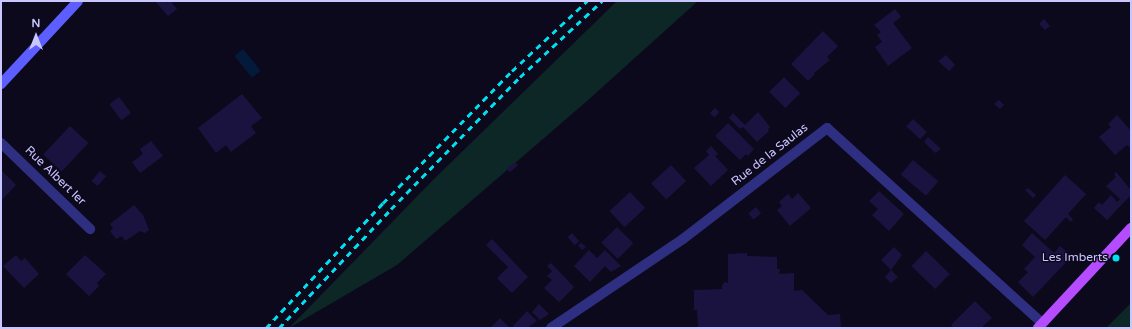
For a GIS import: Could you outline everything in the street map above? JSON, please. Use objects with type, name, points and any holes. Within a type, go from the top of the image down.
[{"type":"main road","points":[[1040,325],[1131,228]]},
{"type":"street","points":[[1,84],[78,1]]},
{"type":"street","name":"Rue de la Saulas","points":[[551,328],[683,239],[826,128],[1040,325]]},
{"type":"street","name":"Rue Albert Ier","points":[[1,143],[90,228]]},
{"type":"green space","points":[[617,1],[698,1],[587,101],[397,265],[289,328],[433,180]]},
{"type":"green space","points":[[1131,303],[1131,328],[1106,328]]},
{"type":"water","points":[[243,49],[261,71],[252,78],[234,56]]},
{"type":"building","points":[[155,1],[174,1],[172,3],[177,9],[168,16]]},
{"type":"building","points":[[895,9],[901,17],[893,23],[912,48],[888,66],[875,47],[882,42],[877,35],[881,32],[874,25]]},
{"type":"building","points":[[1044,19],[1050,26],[1045,30],[1039,24]]},
{"type":"building","points":[[823,31],[838,46],[827,57],[830,60],[814,73],[815,74],[808,81],[791,64]]},
{"type":"building","points":[[946,55],[955,65],[949,71],[938,61]]},
{"type":"building","points":[[784,77],[800,93],[785,108],[769,92]]},
{"type":"building","points":[[242,94],[262,118],[251,126],[256,133],[231,152],[226,145],[216,153],[198,128]]},
{"type":"building","points":[[119,97],[131,113],[121,120],[109,104]]},
{"type":"building","points":[[999,100],[1004,105],[1000,109],[994,104]]},
{"type":"building","points":[[715,108],[719,112],[714,117],[710,113]]},
{"type":"building","points":[[758,112],[770,127],[768,129],[769,131],[757,142],[743,127],[740,129],[729,118],[733,113],[745,125]]},
{"type":"building","points":[[1117,115],[1131,131],[1131,146],[1130,147],[1127,145],[1115,155],[1099,137],[1111,127],[1108,124]]},
{"type":"building","points":[[913,119],[927,132],[920,139],[906,126]]},
{"type":"building","points":[[728,123],[754,149],[748,156],[746,154],[740,160],[715,136]]},
{"type":"building","points":[[70,126],[88,143],[62,172],[43,155]]},
{"type":"building","points":[[928,137],[941,149],[935,153],[924,142]]},
{"type":"building","points":[[151,141],[163,156],[140,173],[132,162],[143,154],[140,149]]},
{"type":"building","points":[[711,146],[718,154],[715,156],[728,170],[711,186],[694,168],[709,155],[706,151]]},
{"type":"building","points":[[913,160],[938,181],[926,196],[901,175]]},
{"type":"building","points":[[515,162],[518,165],[510,172],[506,169]]},
{"type":"building","points":[[671,165],[686,181],[666,200],[651,183]]},
{"type":"building","points":[[1,170],[16,185],[1,201]]},
{"type":"building","points":[[100,171],[106,176],[98,186],[92,181]]},
{"type":"building","points":[[1116,172],[1131,190],[1131,195],[1107,220],[1094,208],[1099,202],[1102,205],[1111,195],[1117,202],[1120,199],[1106,186],[1116,177],[1114,174]]},
{"type":"building","points":[[1065,175],[1086,194],[1068,214],[1073,219],[1071,222],[1066,217],[1045,240],[1024,221]]},
{"type":"building","points":[[1028,188],[1036,195],[1033,198],[1025,190]]},
{"type":"building","points":[[879,191],[904,214],[889,231],[872,215],[878,209],[869,201]]},
{"type":"building","points":[[630,192],[645,208],[625,227],[610,211]]},
{"type":"building","points":[[798,193],[811,208],[790,226],[777,210],[782,206],[779,202],[788,194],[792,199]]},
{"type":"building","points":[[134,205],[143,215],[149,230],[145,233],[140,231],[125,241],[122,236],[116,239],[110,231],[113,228],[110,224]]},
{"type":"building","points":[[756,207],[761,213],[753,220],[748,213]]},
{"type":"building","points":[[617,227],[633,243],[618,259],[601,243]]},
{"type":"building","points":[[572,233],[579,241],[575,245],[567,237]]},
{"type":"building","points":[[1032,233],[1054,253],[1060,246],[1072,256],[1033,297],[1018,282],[1028,272],[1024,269],[1035,257],[1022,245]]},
{"type":"building","points":[[492,239],[528,277],[512,293],[497,278],[508,267],[486,245]]},
{"type":"building","points":[[581,243],[586,247],[582,250],[578,245]]},
{"type":"building","points":[[894,247],[902,255],[891,270],[881,260]]},
{"type":"building","points":[[589,250],[597,258],[605,250],[621,266],[611,272],[605,266],[590,282],[574,266]]},
{"type":"building","points":[[926,251],[950,274],[935,289],[911,266]]},
{"type":"building","points":[[747,253],[747,256],[777,257],[777,269],[780,269],[779,274],[794,273],[794,291],[802,290],[828,315],[840,314],[841,328],[698,328],[697,310],[694,310],[694,290],[722,289],[722,285],[725,282],[728,283],[728,254]]},
{"type":"building","points":[[16,255],[21,261],[25,258],[39,274],[24,288],[3,266]]},
{"type":"building","points":[[85,255],[106,274],[97,283],[99,286],[89,296],[66,274]]},
{"type":"building","points":[[551,263],[574,287],[559,302],[544,288],[552,280],[547,276],[552,271],[547,266]]},
{"type":"building","points":[[891,270],[898,277],[891,283],[885,277]]},
{"type":"building","points":[[975,301],[992,318],[981,328],[954,328],[951,325]]},
{"type":"building","points":[[539,304],[549,314],[540,320],[532,312]]},
{"type":"building","points":[[527,311],[537,321],[527,328],[515,328],[513,326]]},
{"type":"building","points":[[500,318],[510,328],[490,328]]},
{"type":"railway","points":[[266,328],[383,203],[512,71],[587,1]]},
{"type":"railway","points":[[279,328],[391,209],[520,77],[602,1]]},
{"type":"place","name":"Les Imberts","points":[[1116,258]]}]
